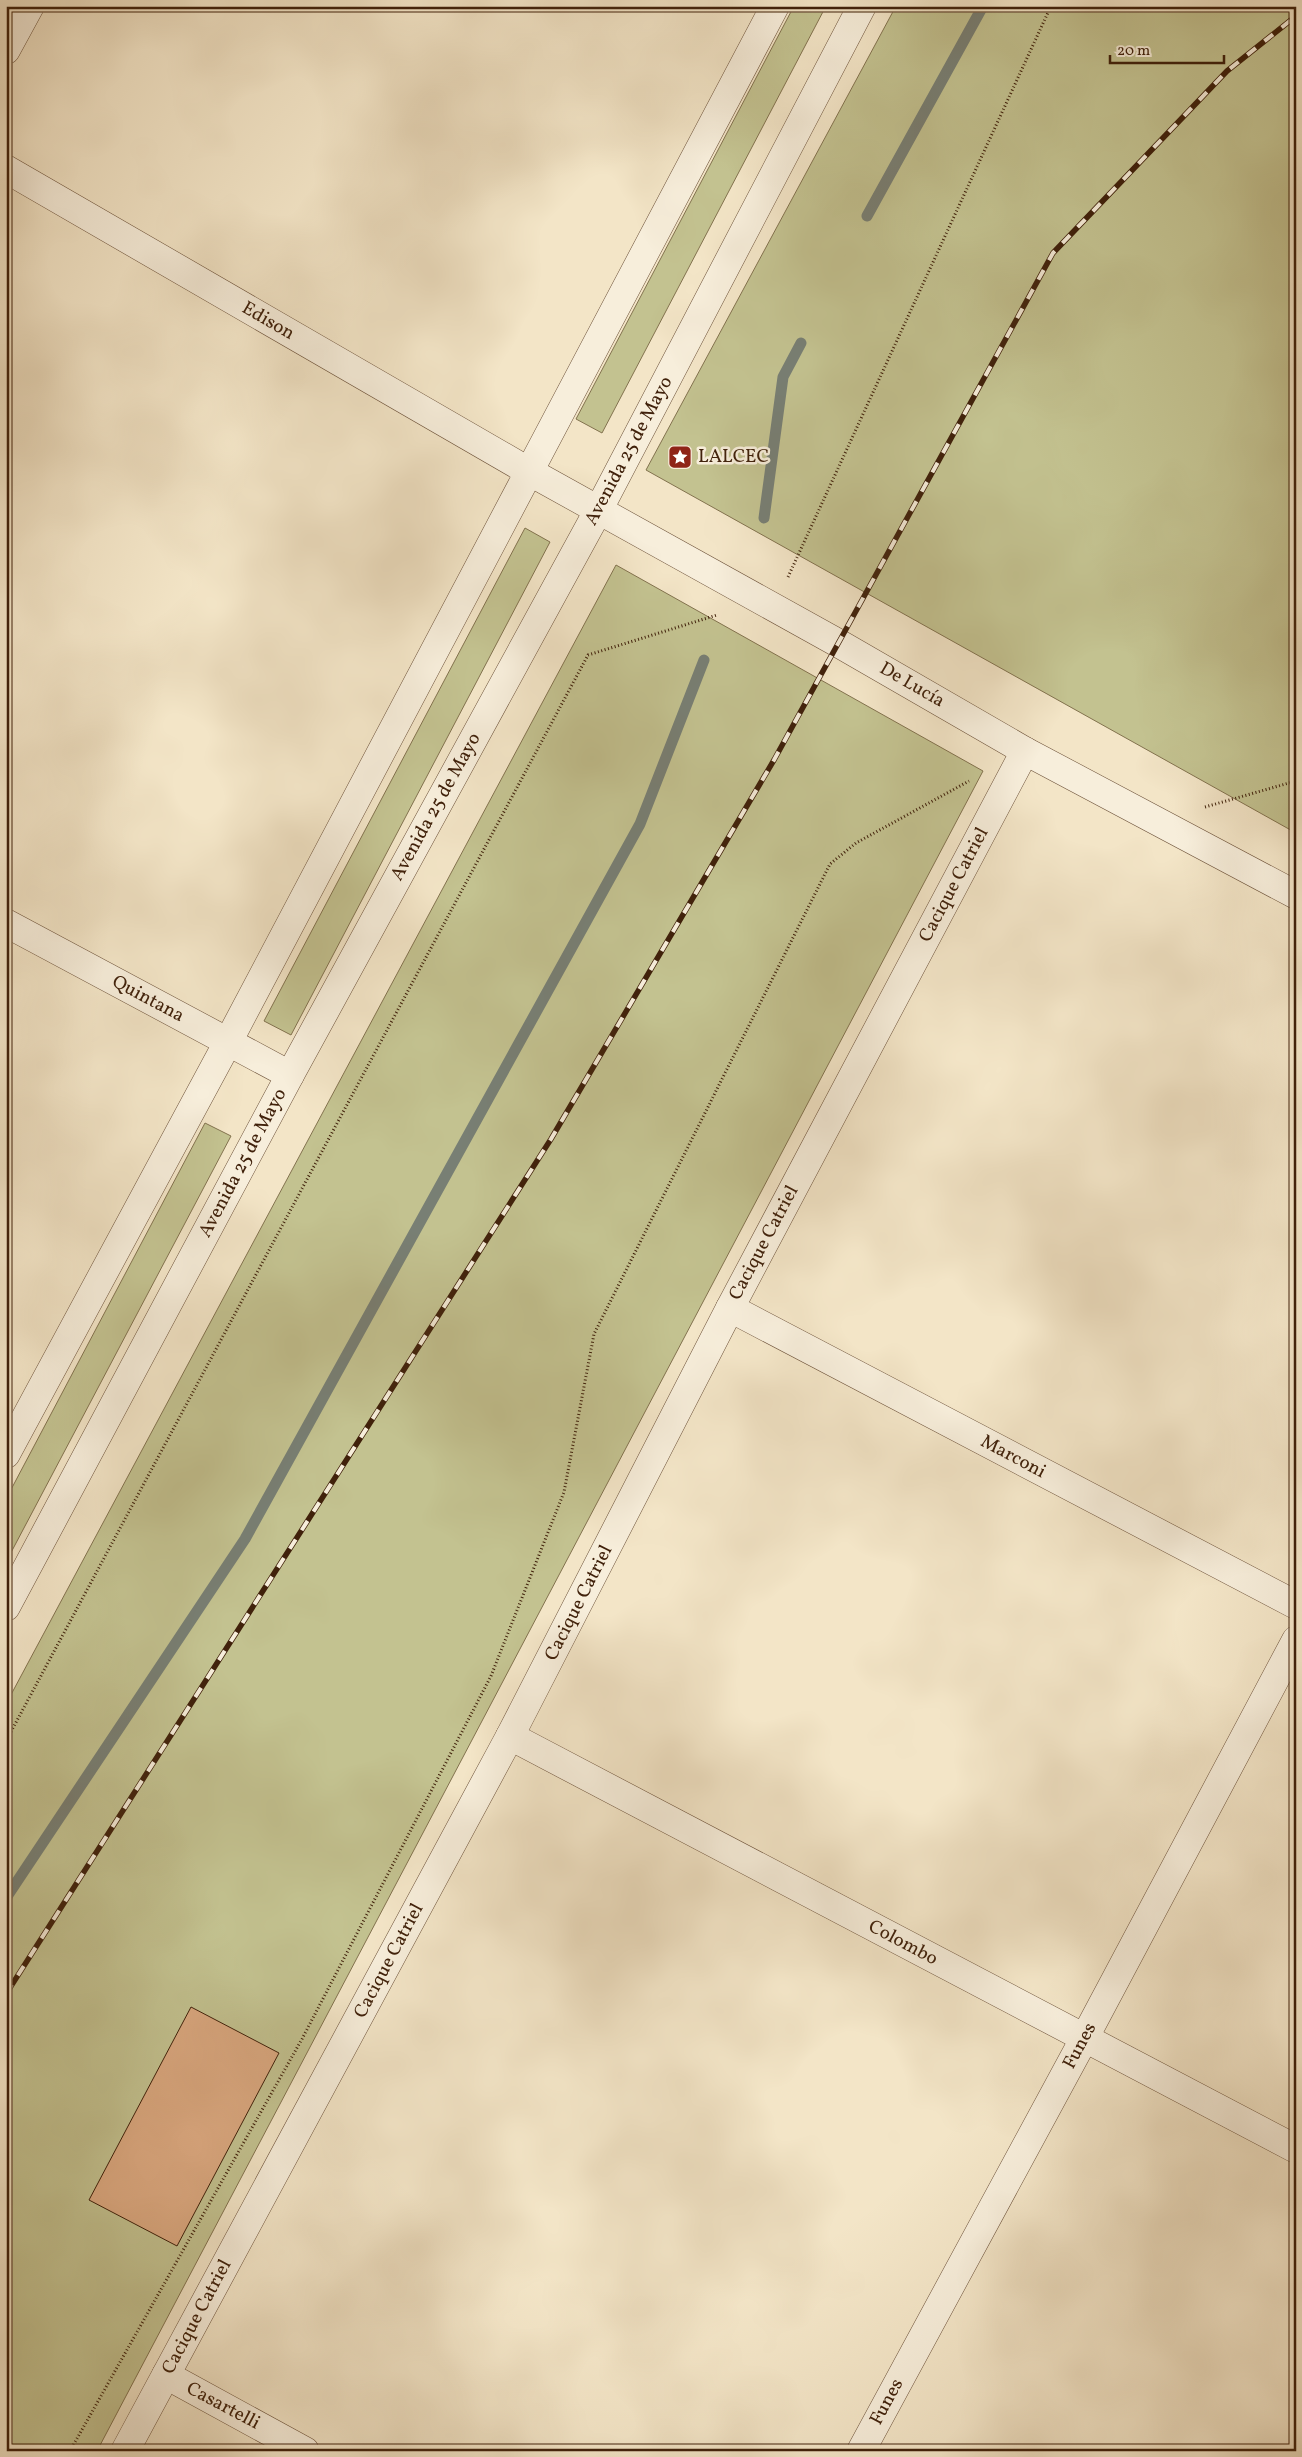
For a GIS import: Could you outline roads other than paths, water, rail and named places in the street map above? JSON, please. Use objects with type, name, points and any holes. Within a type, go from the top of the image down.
[{"type":"street","points":[[6,50],[30,6]]},
{"type":"street","points":[[6,1454],[228,1042],[775,6]]},
{"type":"street","name":"Avenida 25 de Mayo","points":[[6,1606],[290,1075],[598,511],[862,6]]},
{"type":"street","name":"Edison","points":[[6,169],[530,472]]},
{"type":"street","name":"De Lucía","points":[[530,472],[763,601],[1025,751],[1296,895]]},
{"type":"street","name":"Cacique Catriel","points":[[125,2451],[510,1736],[730,1308],[1025,751]]},
{"type":"street","name":"Quintana","points":[[6,923],[290,1075]]},
{"type":"street","name":"Marconi","points":[[730,1308],[1296,1605]]},
{"type":"street","name":"Funes","points":[[861,2451],[1084,2039],[1296,1640]]},
{"type":"street","name":"Colombo","points":[[510,1736],[1296,2149]]},
{"type":"street","name":"Casartelli","points":[[166,2375],[305,2451]]},
{"type":"waterway","points":[[867,216],[983,6]]},
{"type":"waterway","points":[[764,518],[783,377],[801,343]]},
{"type":"waterway","points":[[6,1898],[245,1539],[640,824],[704,660]]},
{"type":"railway","points":[[6,1994],[551,1139],[774,760],[1053,253],[1227,71],[1296,16]]},
{"type":"place","name":"LALCEC","points":[[680,457]]}]
